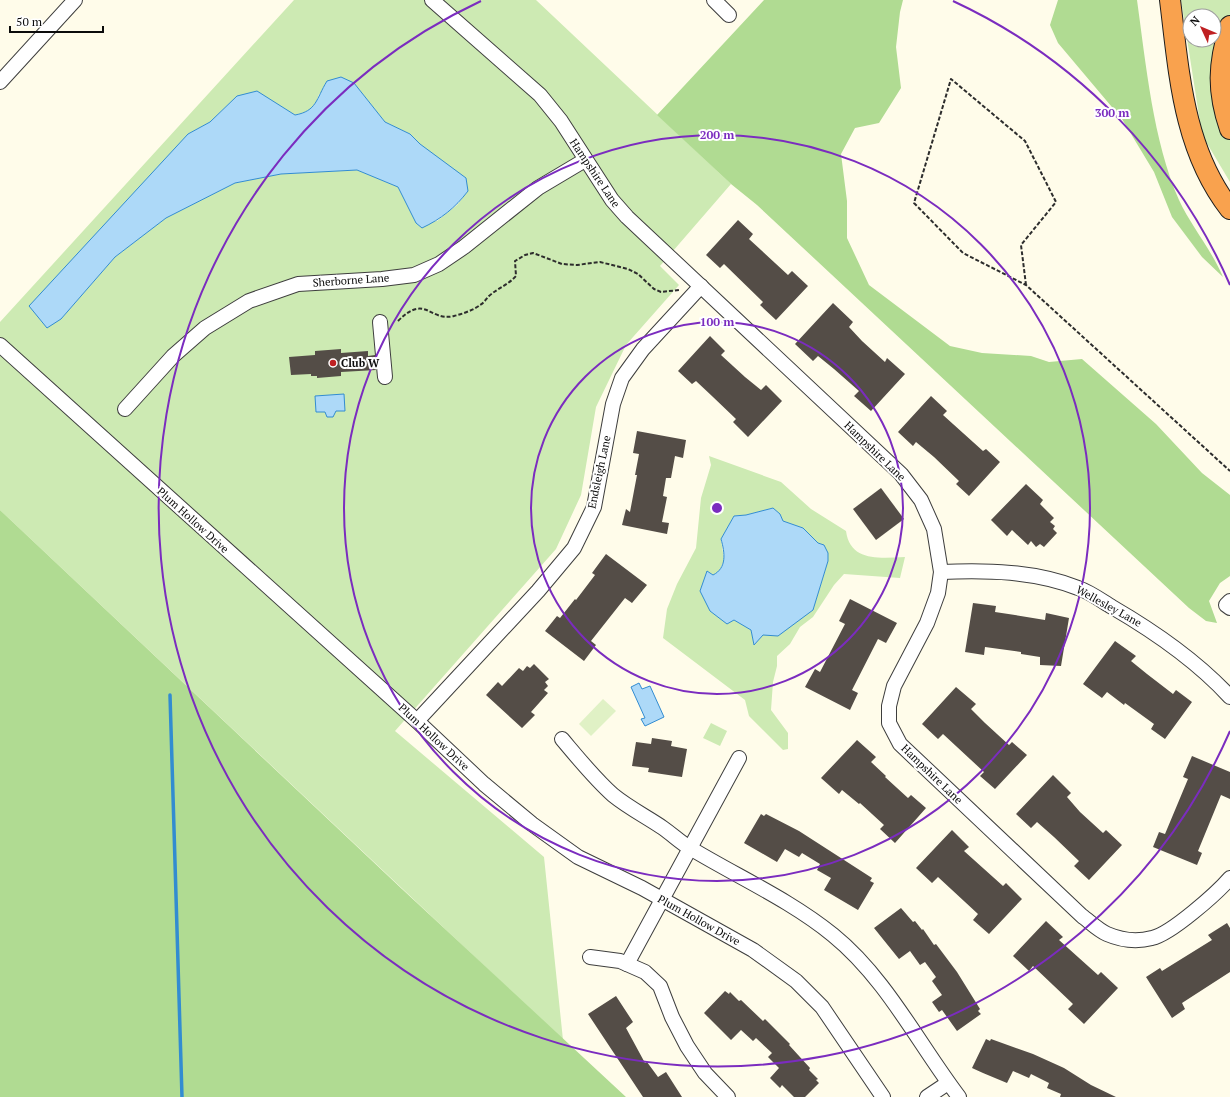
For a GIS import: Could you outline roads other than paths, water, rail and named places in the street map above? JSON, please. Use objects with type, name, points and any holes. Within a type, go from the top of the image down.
[{"type":"highway","points":[[1170,0],[1184,105],[1191,131],[1206,169],[1230,209]]},
{"type":"highway","points":[[1230,26],[1222,52],[1219,80],[1222,108],[1230,129]]},
{"type":"street","points":[[0,82],[75,0]]},
{"type":"street","name":"Hampshire Lane","points":[[432,0],[540,95],[561,121],[612,200],[627,217],[901,474],[921,500],[934,529],[941,572],[938,593],[930,615],[894,686],[889,706],[889,723],[900,744],[1082,916],[1106,934],[1129,940],[1153,938],[1181,922],[1222,888],[1230,878]]},
{"type":"street","points":[[714,0],[729,15]]},
{"type":"street","name":"Sherborne Lane","points":[[126,409],[173,356],[200,332],[249,301],[298,284],[382,279],[414,275],[440,264],[464,247],[538,188],[585,160]]},
{"type":"street","name":"Endsleigh Lane","points":[[417,721],[538,591],[574,548],[594,507],[613,404],[622,378],[643,349],[701,286]]},
{"type":"street","points":[[380,322],[385,377]]},
{"type":"street","name":"Plum Hollow Drive","points":[[0,345],[417,721],[484,784],[538,828],[578,857],[662,899],[753,950],[796,981],[822,1007],[883,1097]]},
{"type":"street","name":"Wellesley Lane","points":[[941,572],[985,571],[1033,576],[1079,588],[1146,627],[1210,675],[1230,697]]},
{"type":"street","points":[[1230,601],[1226,605],[1230,608]]},
{"type":"street","points":[[562,739],[586,769],[613,795],[690,848],[775,896],[833,935],[856,957],[880,984],[959,1097]]},
{"type":"street","points":[[627,964],[739,758]]},
{"type":"street","points":[[590,957],[620,961],[644,972],[660,986],[672,1016],[687,1046],[705,1073],[728,1097]]},
{"type":"street","points":[[927,1097],[948,1083]]},
{"type":"water","points":[[341,77],[354,83],[385,122],[410,134],[420,144],[466,178],[468,191],[458,203],[435,221],[422,228],[416,223],[398,187],[357,170],[281,174],[235,183],[166,218],[115,257],[61,319],[47,328],[29,306],[188,134],[210,122],[237,96],[257,91],[295,115],[308,111],[312,107],[327,81]]},
{"type":"water","points":[[344,394],[345,411],[336,411],[333,417],[327,417],[325,412],[316,412],[315,396]]},
{"type":"water","points":[[773,508],[780,514],[783,521],[803,528],[818,543],[824,545],[828,553],[828,561],[813,610],[778,636],[763,635],[754,645],[751,630],[734,620],[727,624],[710,611],[700,591],[707,571],[713,575],[718,572],[723,564],[724,555],[721,539],[734,516],[746,515]]},
{"type":"water","points":[[639,683],[642,689],[650,686],[664,717],[645,726],[641,719],[645,718],[631,687]]},
{"type":"waterway","points":[[170,695],[182,1097]]},
{"type":"place","name":"Club W","points":[[333,363]]}]
